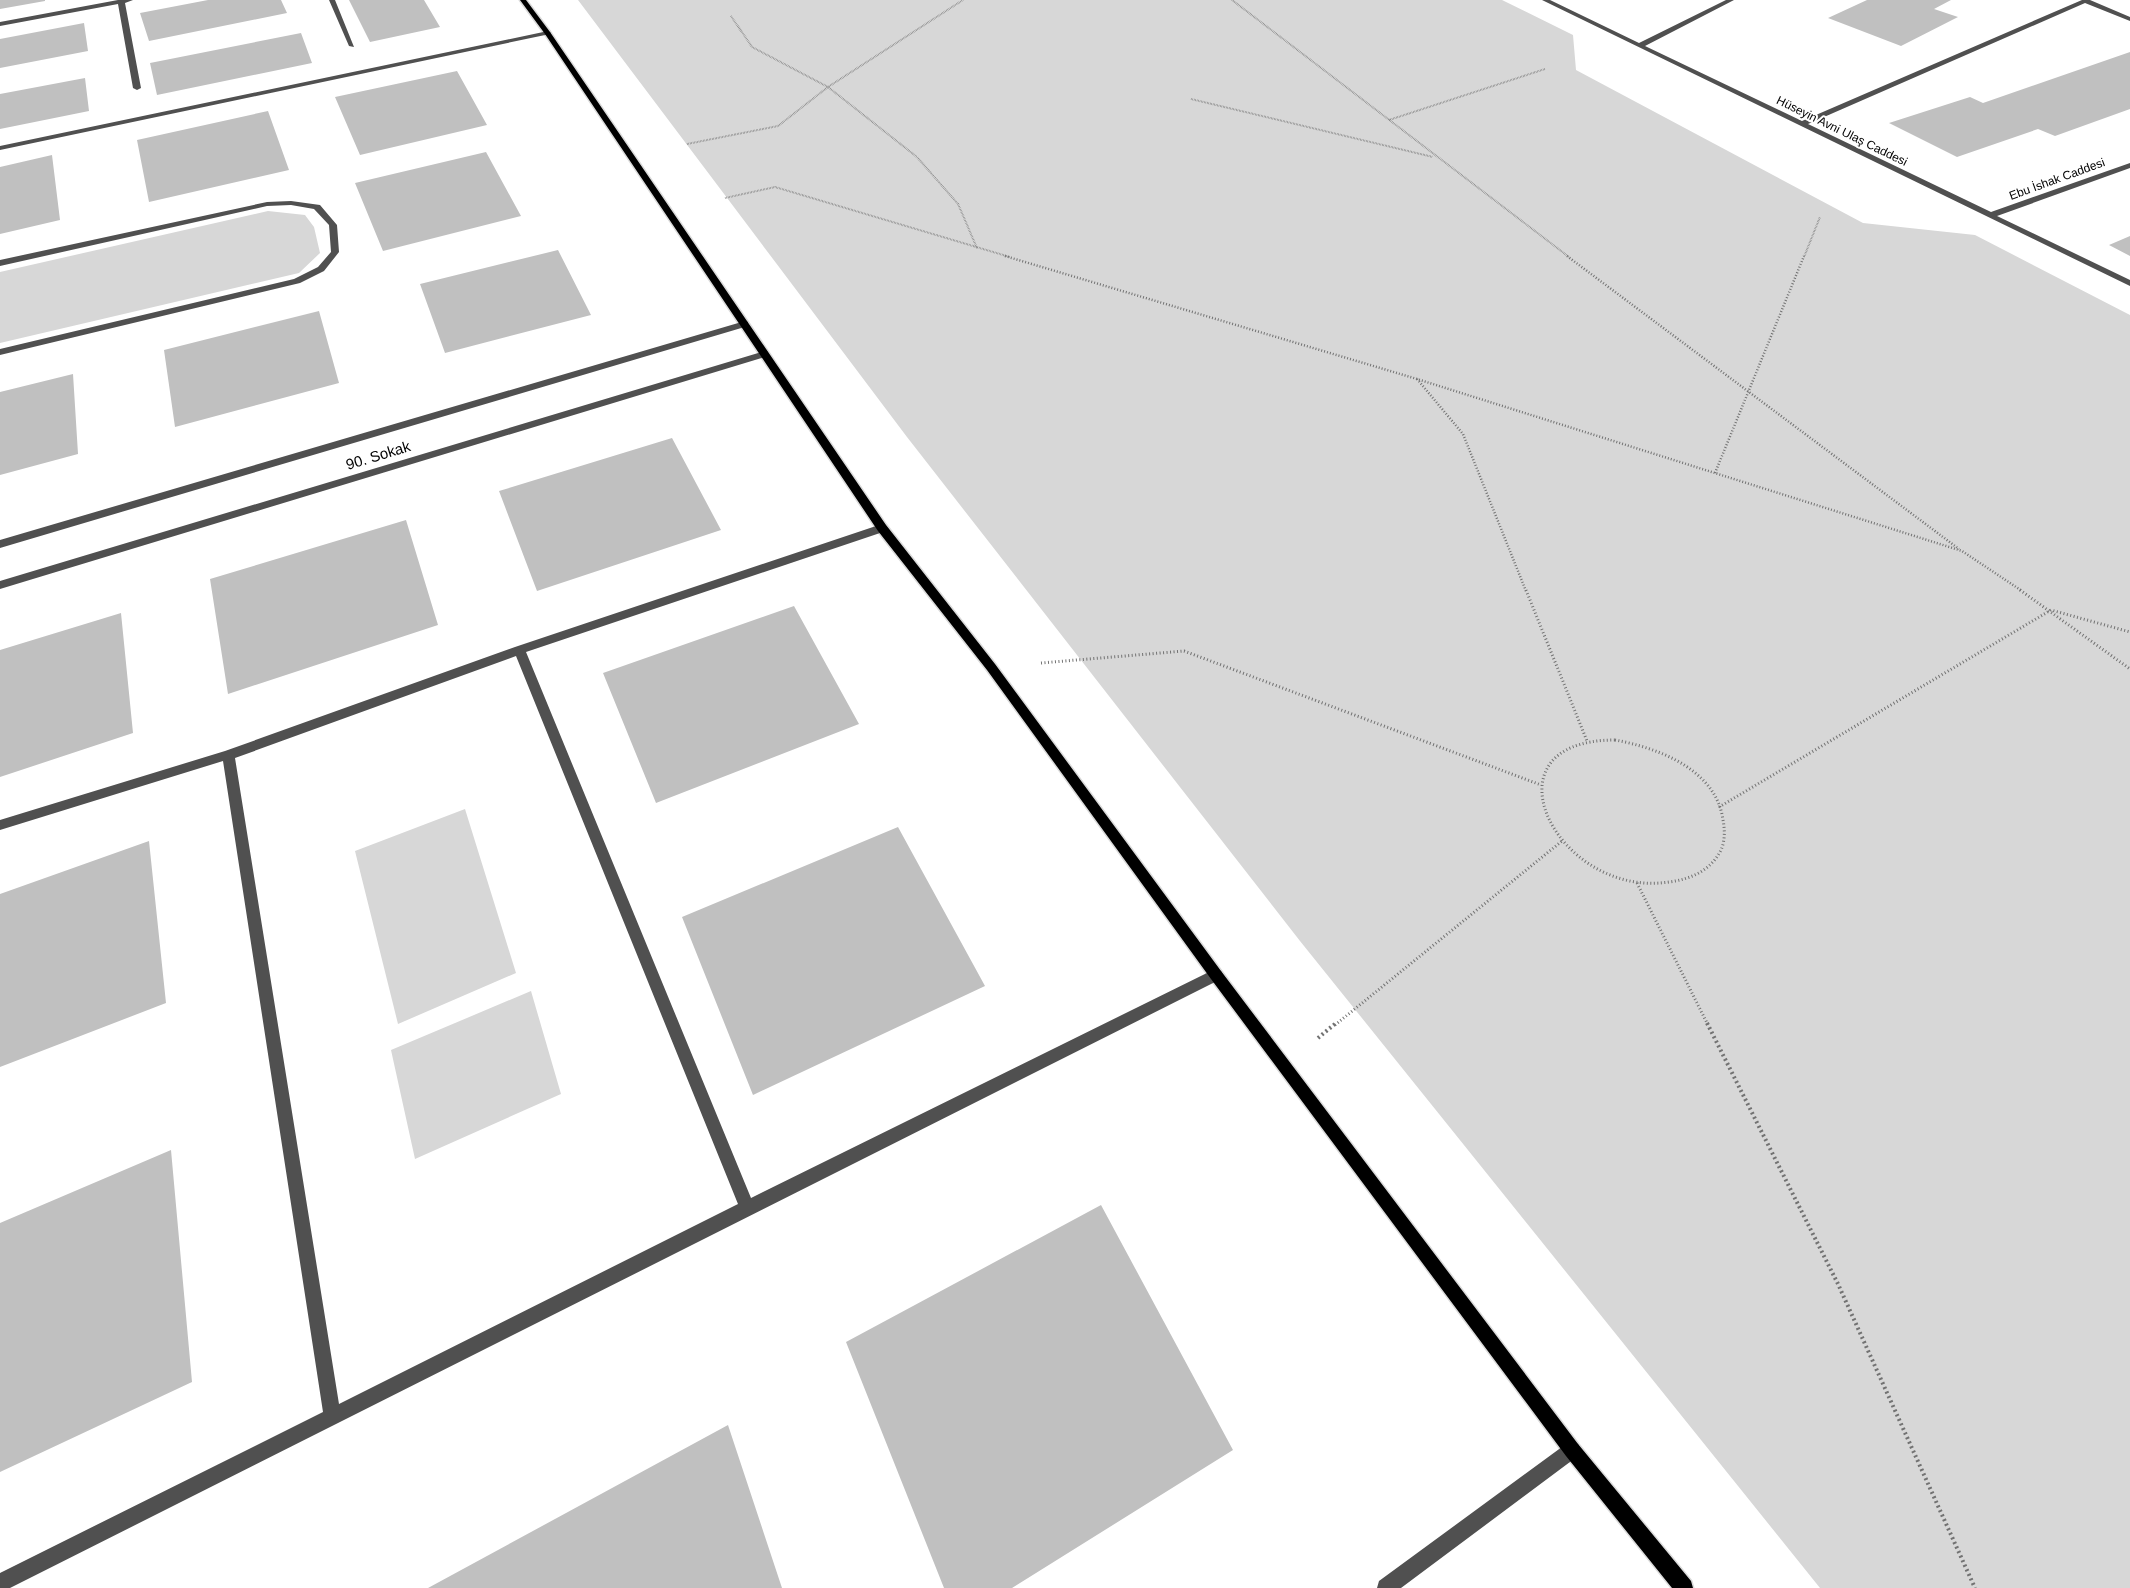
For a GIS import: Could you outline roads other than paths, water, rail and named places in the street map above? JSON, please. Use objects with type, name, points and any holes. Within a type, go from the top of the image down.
[{"type":"main road","points":[[523,0],[548,32],[882,528],[991,667],[1216,975],[1572,1450],[1684,1588]]},
{"type":"street","points":[[0,24],[130,0]]},
{"type":"street","points":[[332,0],[352,46]]},
{"type":"street","name":"Hüseyin Avni Ulaş Caddesi","points":[[1545,0],[2130,283]]},
{"type":"street","points":[[1641,45],[1731,0]]},
{"type":"street","points":[[1802,124],[2086,0],[2130,19]]},
{"type":"street","points":[[121,1],[137,88]]},
{"type":"street","points":[[0,148],[548,32]]},
{"type":"street","name":"Ebu İshak Caddesi","points":[[1991,215],[2130,165]]},
{"type":"street","points":[[0,263],[267,204],[317,207],[333,225],[334,252],[321,268],[297,281],[0,352]]},
{"type":"street","name":"90. Sokak","points":[[0,544],[745,324]]},
{"type":"street","name":"90. Sokak","points":[[0,585],[765,354]]},
{"type":"street","points":[[0,825],[228,755],[519,650],[882,528]]},
{"type":"street","points":[[519,650],[747,1208]]},
{"type":"street","points":[[228,755],[332,1416]]},
{"type":"street","points":[[0,1583],[1216,975]]},
{"type":"street","points":[[1386,1588],[1572,1450]]}]
